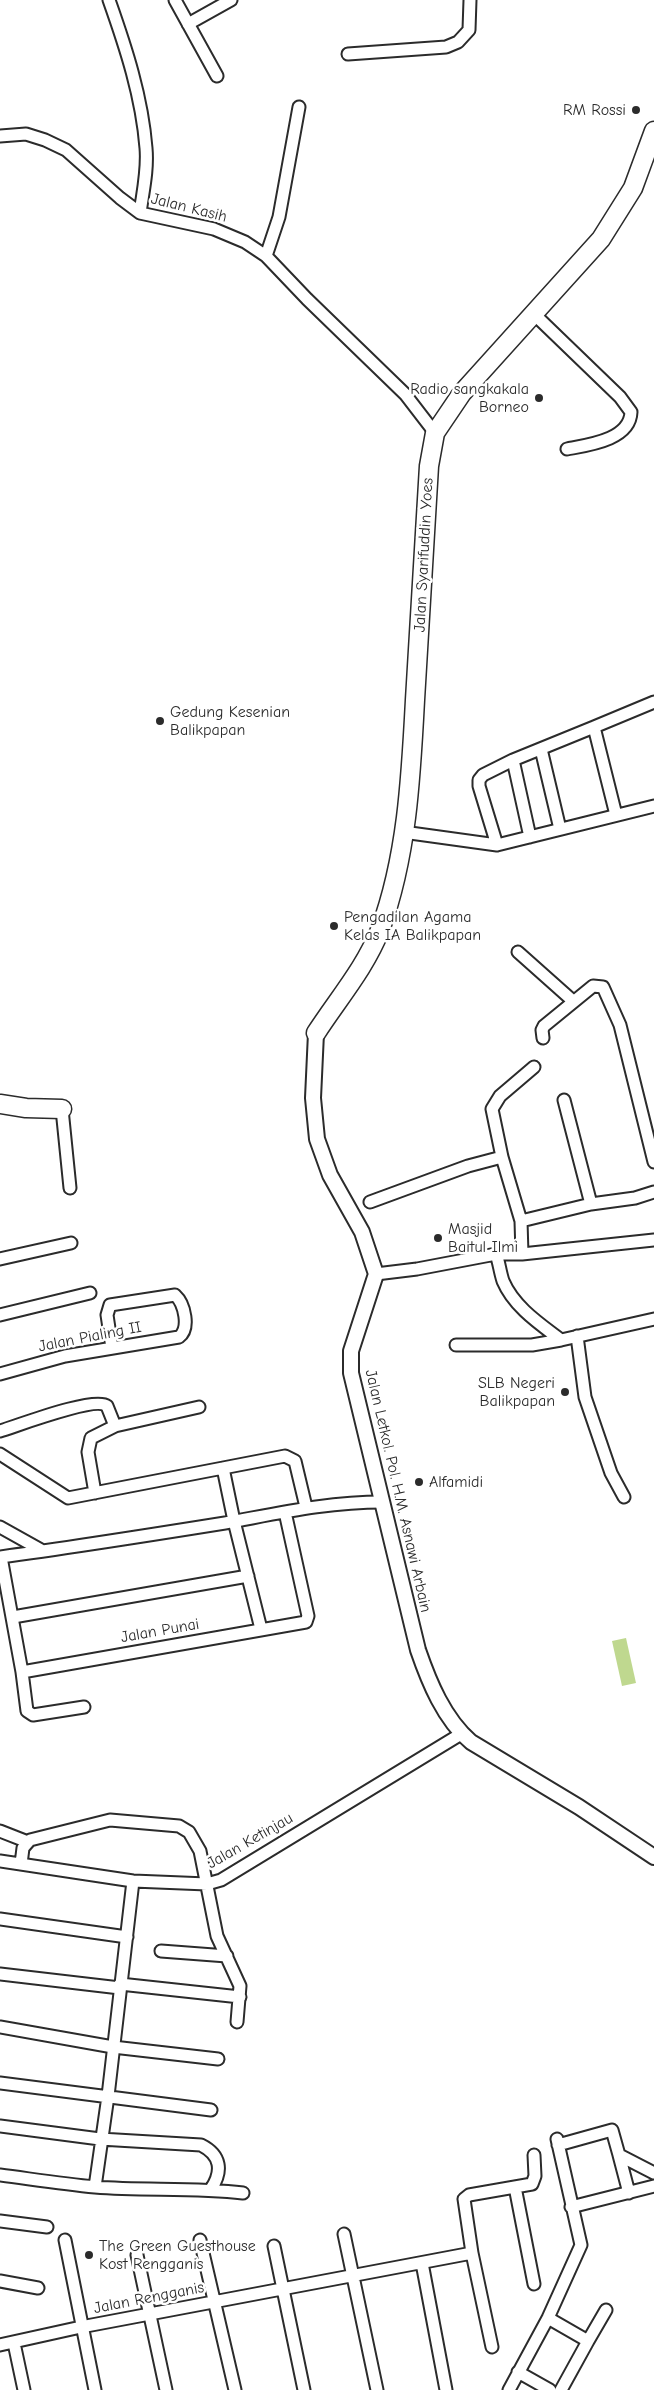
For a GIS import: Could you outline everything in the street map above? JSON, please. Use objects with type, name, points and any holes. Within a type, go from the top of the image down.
[{"type":"highway","name":"Jalan Syarifuddin Yoes","points":[[316,1033],[350,986],[380,931],[396,875],[404,832],[412,752],[428,466],[435,433],[462,393],[601,240],[633,188],[654,131]]},
{"type":"highway","points":[[0,1104],[26,1108],[62,1109]]},
{"type":"street","points":[[109,0],[130,61],[146,148],[146,170],[140,213]]},
{"type":"street","points":[[175,0],[217,76]]},
{"type":"street","points":[[188,24],[231,0]]},
{"type":"street","points":[[348,54],[446,47],[458,42],[469,30],[470,0]]},
{"type":"street","points":[[266,256],[279,217],[299,107]]},
{"type":"street","name":"Jalan Kasih","points":[[0,136],[26,134],[66,150],[120,198],[140,213],[214,229],[245,242],[266,256],[307,299],[405,394],[435,433]]},
{"type":"street","points":[[534,314],[620,397],[631,412],[629,424],[622,431],[608,439],[567,449]]},
{"type":"street","points":[[497,845],[479,786],[479,780],[483,775],[513,760],[654,703]]},
{"type":"street","points":[[594,727],[616,815]]},
{"type":"street","points":[[541,749],[560,829]]},
{"type":"street","points":[[513,760],[530,836]]},
{"type":"street","points":[[404,832],[497,845],[654,806]]},
{"type":"street","points":[[518,952],[573,1001]]},
{"type":"street","points":[[543,1038],[544,1026],[573,1001],[593,986],[603,987],[620,1025],[654,1162]]},
{"type":"street","points":[[316,1033],[313,1098],[317,1139],[330,1175],[366,1241],[376,1274],[417,1269],[496,1254],[522,1254],[654,1240]]},
{"type":"street","points":[[522,1254],[521,1220],[502,1157],[492,1110],[500,1096],[534,1067]]},
{"type":"street","points":[[564,1100],[591,1204]]},
{"type":"street","points":[[62,1109],[70,1188]]},
{"type":"street","points":[[370,1202],[468,1166],[502,1157]]},
{"type":"street","points":[[521,1220],[591,1204],[635,1198],[654,1192]]},
{"type":"street","points":[[0,1259],[71,1243]]},
{"type":"street","points":[[496,1254],[503,1281],[515,1300],[534,1319],[561,1340]]},
{"type":"street","name":"Jalan Letkol. Pol. H.M. Asnawi Arbain","points":[[376,1274],[351,1351],[350,1362],[422,1663],[441,1702],[462,1734],[499,1760],[579,1807],[654,1857]]},
{"type":"street","points":[[0,1315],[90,1293]]},
{"type":"street","name":"Jalan Pialing II","points":[[0,1374],[66,1356],[179,1337],[185,1333],[186,1328],[181,1302],[175,1295],[118,1302],[110,1305],[108,1309],[112,1348]]},
{"type":"street","points":[[456,1345],[532,1345],[654,1319]]},
{"type":"street","points":[[577,1336],[585,1397],[612,1473],[624,1497]]},
{"type":"street","points":[[0,1431],[60,1412],[98,1403],[107,1406],[115,1426]]},
{"type":"street","points":[[95,1493],[89,1444],[91,1438],[115,1426],[199,1407]]},
{"type":"street","points":[[0,1454],[68,1498],[285,1456],[294,1461],[306,1507]]},
{"type":"street","points":[[223,1468],[261,1629]]},
{"type":"street","points":[[84,1707],[33,1715],[27,1711],[13,1618],[0,1557],[99,1544],[306,1507],[347,1502],[383,1502]]},
{"type":"street","name":"Jalan Punai","points":[[22,1672],[308,1620],[285,1512]]},
{"type":"street","points":[[0,1527],[43,1551]]},
{"type":"street","points":[[13,1618],[248,1576]]},
{"type":"street","name":"Jalan Ketinjau","points":[[0,1861],[134,1881],[207,1884],[221,1880],[462,1734]]},
{"type":"street","points":[[21,1864],[23,1848],[28,1842],[110,1820],[180,1826],[189,1832],[200,1851],[217,1936],[240,1986],[237,2022]]},
{"type":"street","points":[[0,1831],[28,1842]]},
{"type":"street","points":[[95,2187],[134,1881]]},
{"type":"street","points":[[0,1920],[127,1936]]},
{"type":"street","points":[[161,1951],[227,1956]]},
{"type":"street","points":[[0,1974],[240,1997]]},
{"type":"street","points":[[0,2028],[113,2047],[218,2059]]},
{"type":"street","points":[[0,2083],[211,2110]]},
{"type":"street","points":[[0,2126],[100,2139],[201,2145],[211,2150],[216,2156],[219,2168],[217,2180],[211,2189]]},
{"type":"street","points":[[509,2390],[548,2318],[580,2251],[579,2235],[557,2142],[612,2130],[629,2193]]},
{"type":"street","points":[[492,2346],[472,2253],[464,2199],[469,2195],[533,2182],[534,2154]]},
{"type":"street","points":[[619,2155],[654,2173]]},
{"type":"street","points":[[0,2175],[95,2187],[169,2191],[211,2189],[243,2193]]},
{"type":"street","points":[[571,2207],[654,2186]]},
{"type":"street","points":[[515,2187],[534,2284]]},
{"type":"street","points":[[0,2221],[47,2227]]},
{"type":"street","points":[[344,2234],[351,2274],[378,2390]]},
{"type":"street","points":[[65,2240],[95,2390]]},
{"type":"street","points":[[200,2240],[235,2390]]},
{"type":"street","points":[[274,2246],[304,2390]]},
{"type":"street","name":"Jalan Rengganis","points":[[0,2345],[81,2327],[283,2290],[351,2274],[472,2253]]},
{"type":"street","points":[[137,2255],[148,2316],[166,2390]]},
{"type":"street","points":[[422,2263],[446,2390]]},
{"type":"street","points":[[0,2281],[38,2288]]},
{"type":"street","points":[[561,2390],[606,2310]]},
{"type":"street","points":[[548,2318],[588,2341]]},
{"type":"street","points":[[14,2343],[24,2390]]},
{"type":"street","points":[[518,2372],[550,2390]]},
{"type":"green space","points":[[626,1638],[636,1683],[622,1686],[612,1641]]},
{"type":"place","name":"RM Rossi","points":[[636,110]]},
{"type":"place","name":"Radio sangkakala Borneo","points":[[539,398]]},
{"type":"place","name":"Gedung Kesenian Balikpapan","points":[[160,721]]},
{"type":"place","name":"Pengadilan Agama Kelas IA Balikpapan","points":[[334,926]]},
{"type":"place","name":"Masjid Baitul Ilmi","points":[[438,1238]]},
{"type":"place","name":"SLB Negeri Balikpapan","points":[[565,1392]]},
{"type":"place","name":"Alfamidi","points":[[419,1482]]},
{"type":"place","name":"The Green Guesthouse Kost Rengganis","points":[[89,2255]]}]
